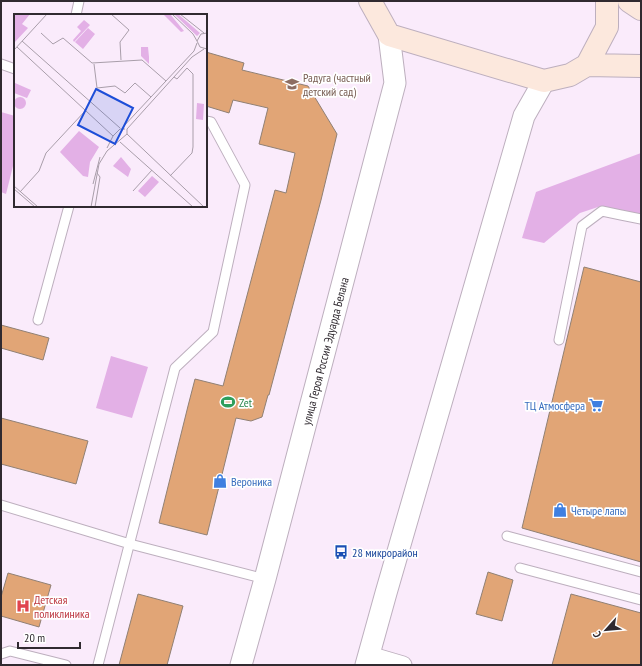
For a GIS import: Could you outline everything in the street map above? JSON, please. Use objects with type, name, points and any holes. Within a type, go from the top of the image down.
[{"type":"main road","points":[[587,65],[607,27],[607,1]]},
{"type":"main road","points":[[629,1],[641,9]]},
{"type":"main road","points":[[369,2],[389,35],[544,81],[570,75],[587,65],[641,66]]},
{"type":"street","name":"улица Героя России Эдуарда Белана","points":[[241,665],[265,579],[395,83],[389,35]]},
{"type":"street","points":[[403,665],[367,660],[524,116],[544,81]]},
{"type":"lane","points":[[76,14],[79,1]]},
{"type":"lane","points":[[1,64],[14,69]]},
{"type":"lane","points":[[98,665],[175,368],[213,332],[245,185],[211,122],[207,121]]},
{"type":"lane","points":[[38,320],[69,207]]},
{"type":"lane","points":[[559,340],[582,226],[602,211],[641,219]]},
{"type":"lane","points":[[1,505],[130,544],[265,579]]},
{"type":"lane","points":[[507,536],[641,572]]},
{"type":"lane","points":[[520,568],[641,600]]},
{"type":"lane","points":[[1,654],[10,651],[66,665]]},
{"type":"shaded area","points":[[1,112],[14,116],[14,162],[6,194],[1,192]]},
{"type":"shaded area","points":[[641,153],[641,215],[601,206],[580,213],[544,243],[522,238],[536,192]]},
{"type":"shaded area","points":[[111,356],[148,367],[132,418],[96,408]]},
{"type":"building","points":[[207,52],[244,63],[242,70],[308,86],[337,134],[321,200],[262,417],[251,421],[236,418],[207,535],[159,523],[195,379],[223,386],[275,190],[286,193],[295,153],[259,144],[268,108],[233,100],[229,113],[207,106]]},
{"type":"building","name":"ТЦ Атмосфера","points":[[584,267],[641,282],[641,562],[522,528]]},
{"type":"building","points":[[1,325],[49,338],[43,360],[1,348]]},
{"type":"building","points":[[1,418],[88,441],[76,484],[1,464]]},
{"type":"building","points":[[488,572],[513,580],[502,621],[476,614]]},
{"type":"building","name":"Детская поликлиника","points":[[8,573],[51,585],[39,627],[1,616],[1,597]]},
{"type":"building","points":[[138,594],[183,606],[167,665],[119,665]]},
{"type":"building","points":[[571,594],[641,613],[641,665],[552,665]]},
{"type":"place","name":"Радуга (частный детский сад)","points":[[292,84]]},
{"type":"place","name":"Zet","points":[[228,402]]},
{"type":"place","name":"ТЦ Атмосфера","points":[[596,405]]},
{"type":"place","name":"Вероника","points":[[220,481]]},
{"type":"place","name":"Четыре лапы","points":[[560,510]]},
{"type":"place","name":"28 микрорайон","points":[[341,552]]},
{"type":"place","name":"Детская поликлиника","points":[[23,606]]}]
